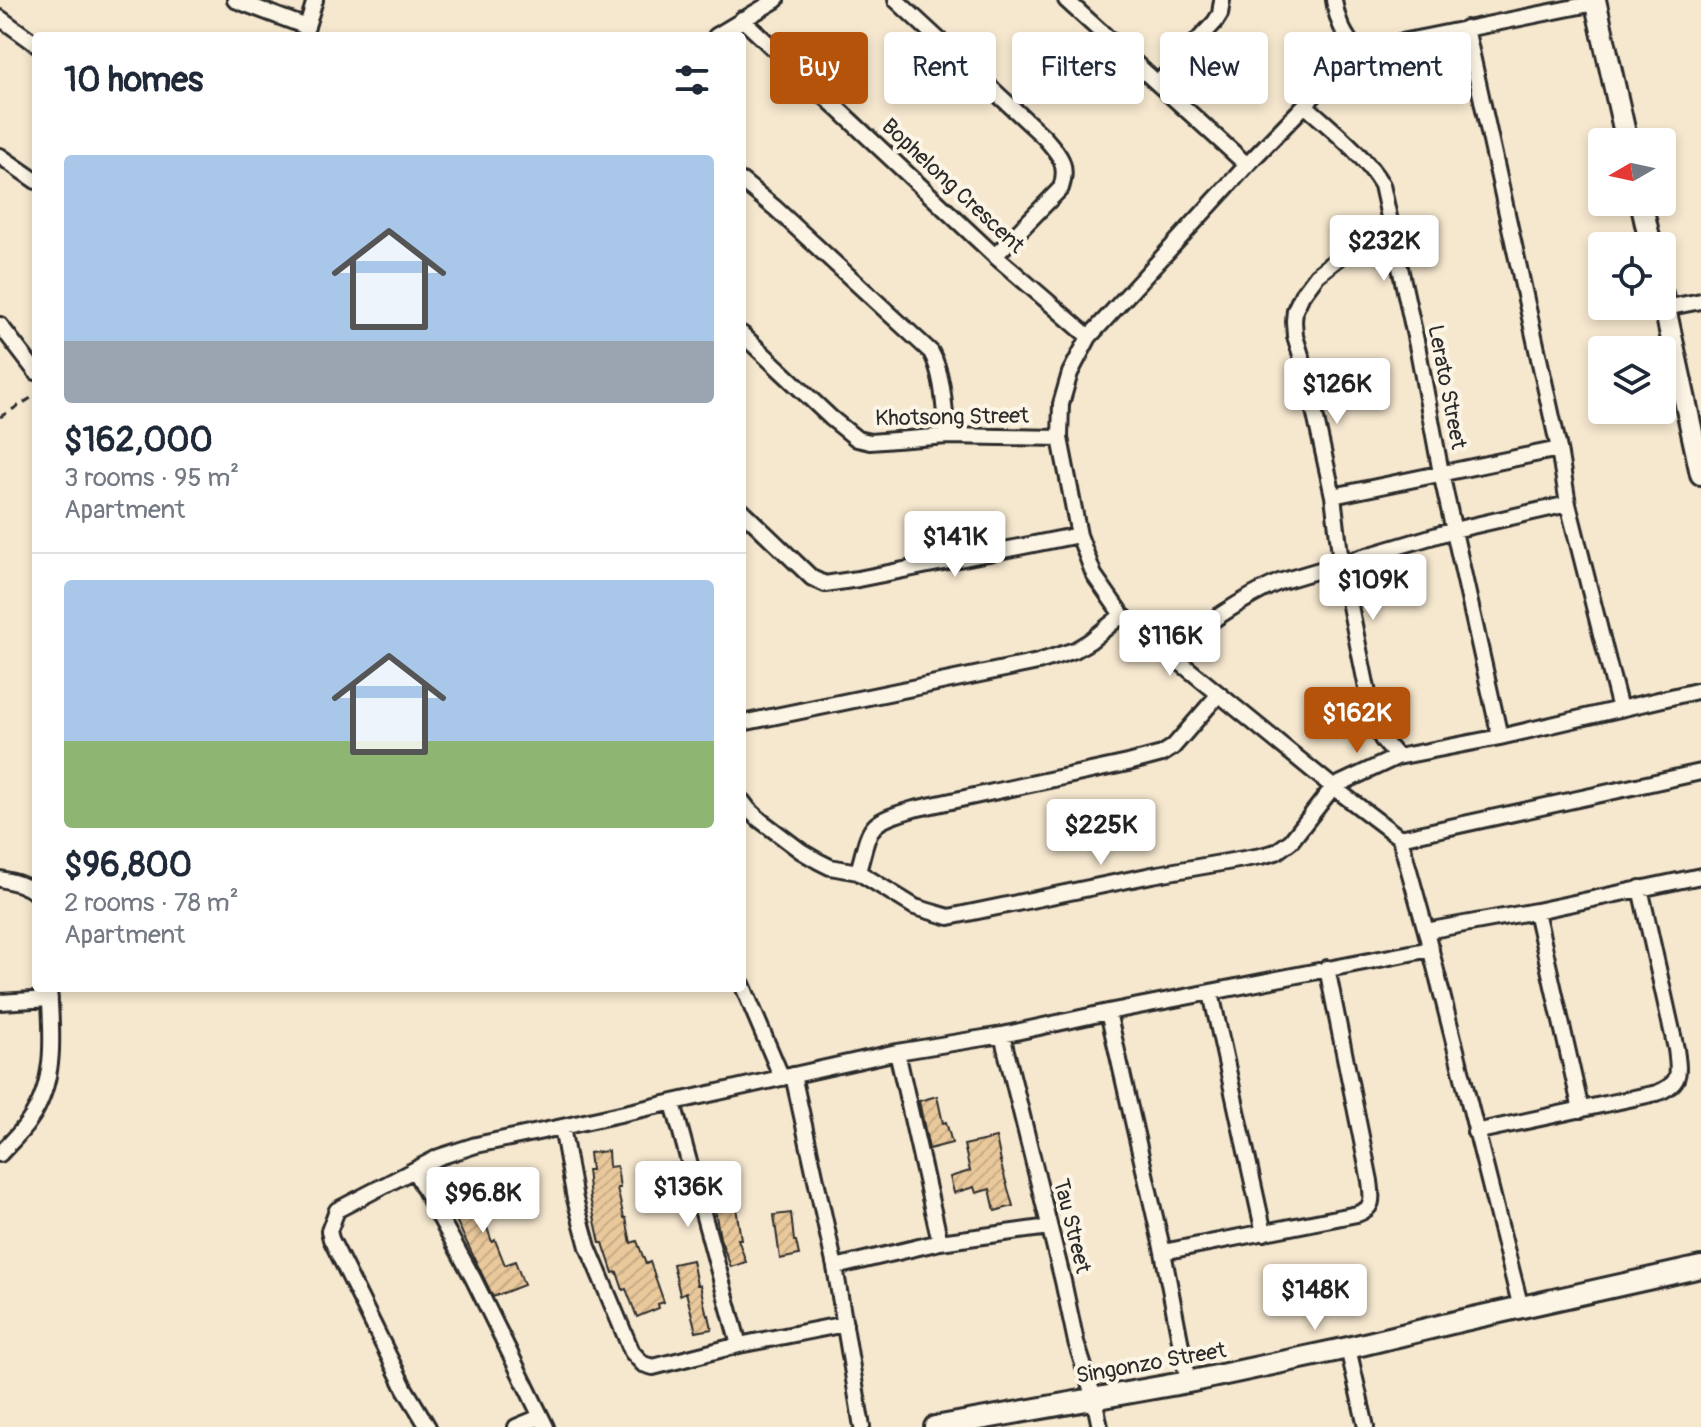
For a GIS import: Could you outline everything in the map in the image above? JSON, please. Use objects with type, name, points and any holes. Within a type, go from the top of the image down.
[{"type":"street","points":[[235,0],[306,32],[315,0]]},
{"type":"street","points":[[722,32],[776,0]]},
{"type":"street","points":[[896,0],[1044,137],[1064,164],[1065,176],[1061,188],[995,256]]},
{"type":"street","points":[[1066,0],[1247,165]]},
{"type":"street","points":[[1158,83],[1215,22],[1222,0]]},
{"type":"street","points":[[1334,0],[1343,32]]},
{"type":"street","points":[[1447,32],[1595,1],[1624,128]]},
{"type":"street","points":[[0,18],[32,41]]},
{"type":"street","name":"Bophelong Crescent","points":[[742,19],[995,256],[1089,337]]},
{"type":"street","points":[[1466,28],[1559,449],[1568,504],[1620,709]]},
{"type":"street","points":[[1305,105],[1089,337],[1064,391],[1060,438],[1079,535],[1094,575],[1122,615],[1400,838],[1521,1308]]},
{"type":"street","name":"Lerato Street","points":[[1305,105],[1357,152],[1382,185],[1441,473],[1500,737]]},
{"type":"street","points":[[0,156],[32,178]]},
{"type":"street","points":[[746,184],[931,352],[937,362],[947,436]]},
{"type":"street","points":[[1393,234],[1366,241],[1317,275],[1295,310],[1295,336],[1333,496],[1341,562],[1372,713],[1382,739],[1397,757]]},
{"type":"street","points":[[1676,301],[1701,301]]},
{"type":"street","points":[[1668,320],[1701,474]]},
{"type":"street","points":[[0,325],[32,367]]},
{"type":"street","name":"Khotsong Street","points":[[746,338],[857,439],[870,442],[947,436],[1060,438]]},
{"type":"street","points":[[1333,496],[1559,449]]},
{"type":"street","points":[[1168,652],[1211,620],[1279,582],[1454,530],[1568,504]]},
{"type":"street","points":[[746,515],[812,578],[825,584],[1079,535]]},
{"type":"street","points":[[746,722],[1049,659],[1090,641],[1122,615]]},
{"type":"street","points":[[746,806],[801,851],[830,867],[858,872],[915,907],[949,917],[1276,852],[1291,841],[1333,787],[1397,757],[1500,737],[1701,690]]},
{"type":"street","points":[[858,872],[869,834],[876,823],[914,809],[1162,754],[1181,739],[1219,694]]},
{"type":"street","points":[[1400,838],[1701,772]]},
{"type":"street","points":[[1426,931],[1701,876]]},
{"type":"street","points":[[0,879],[32,890]]},
{"type":"street","points":[[1475,1132],[1657,1093],[1672,1087],[1677,1077],[1676,1049],[1640,888]]},
{"type":"street","points":[[1536,911],[1581,1110]]},
{"type":"street","points":[[428,1427],[405,1389],[329,1231],[337,1210],[439,1157],[463,1148],[897,1052],[1002,1035],[1431,949]]},
{"type":"street","points":[[1163,1252],[1357,1214],[1369,1207],[1372,1199],[1370,1181],[1327,968]]},
{"type":"street","points":[[746,992],[787,1076],[835,1267],[862,1427]]},
{"type":"street","points":[[0,1002],[49,993],[52,1026],[51,1065],[42,1094],[30,1120],[0,1154]]},
{"type":"street","points":[[1211,993],[1264,1233]]},
{"type":"street","points":[[1108,1012],[1163,1252],[1188,1382]]},
{"type":"street","name":"Tau Street","points":[[1002,1035],[1076,1342],[1100,1427]]},
{"type":"street","points":[[897,1052],[940,1242]]},
{"type":"street","points":[[673,1103],[739,1345]]},
{"type":"street","points":[[562,1127],[585,1237],[624,1336],[643,1364],[653,1367],[739,1345],[845,1324]]},
{"type":"street","points":[[414,1170],[473,1278],[543,1422],[516,1427]]},
{"type":"street","points":[[835,1267],[940,1242],[1049,1227]]},
{"type":"street","name":"Singonzo Street","points":[[935,1427],[1188,1382],[1701,1267]]},
{"type":"street","points":[[1348,1348],[1366,1427]]},
{"type":"path","points":[[0,417],[32,397]]},
{"type":"building","points":[[937,1096],[943,1123],[946,1122],[952,1143],[929,1149],[919,1101]]},
{"type":"building","points":[[996,1138],[1013,1206],[995,1211],[990,1189],[976,1193],[974,1187],[954,1193],[950,1177],[970,1171],[964,1145]]},
{"type":"building","points":[[608,1151],[609,1167],[617,1166],[620,1188],[617,1188],[631,1243],[637,1241],[646,1264],[650,1262],[664,1302],[658,1304],[659,1308],[637,1317],[617,1272],[613,1273],[603,1243],[600,1243],[590,1198],[589,1153]]},
{"type":"building","points":[[467,1176],[468,1181],[485,1178],[497,1210],[483,1216],[492,1242],[495,1240],[505,1265],[515,1261],[524,1285],[493,1297],[454,1216],[459,1214],[450,1181]]},
{"type":"building","points":[[734,1195],[741,1239],[738,1239],[746,1262],[731,1267],[720,1238],[713,1199]]},
{"type":"building","points":[[791,1213],[799,1255],[780,1259],[774,1215]]},
{"type":"building","points":[[692,1260],[712,1329],[696,1332],[686,1292],[680,1295],[673,1264]]}]
